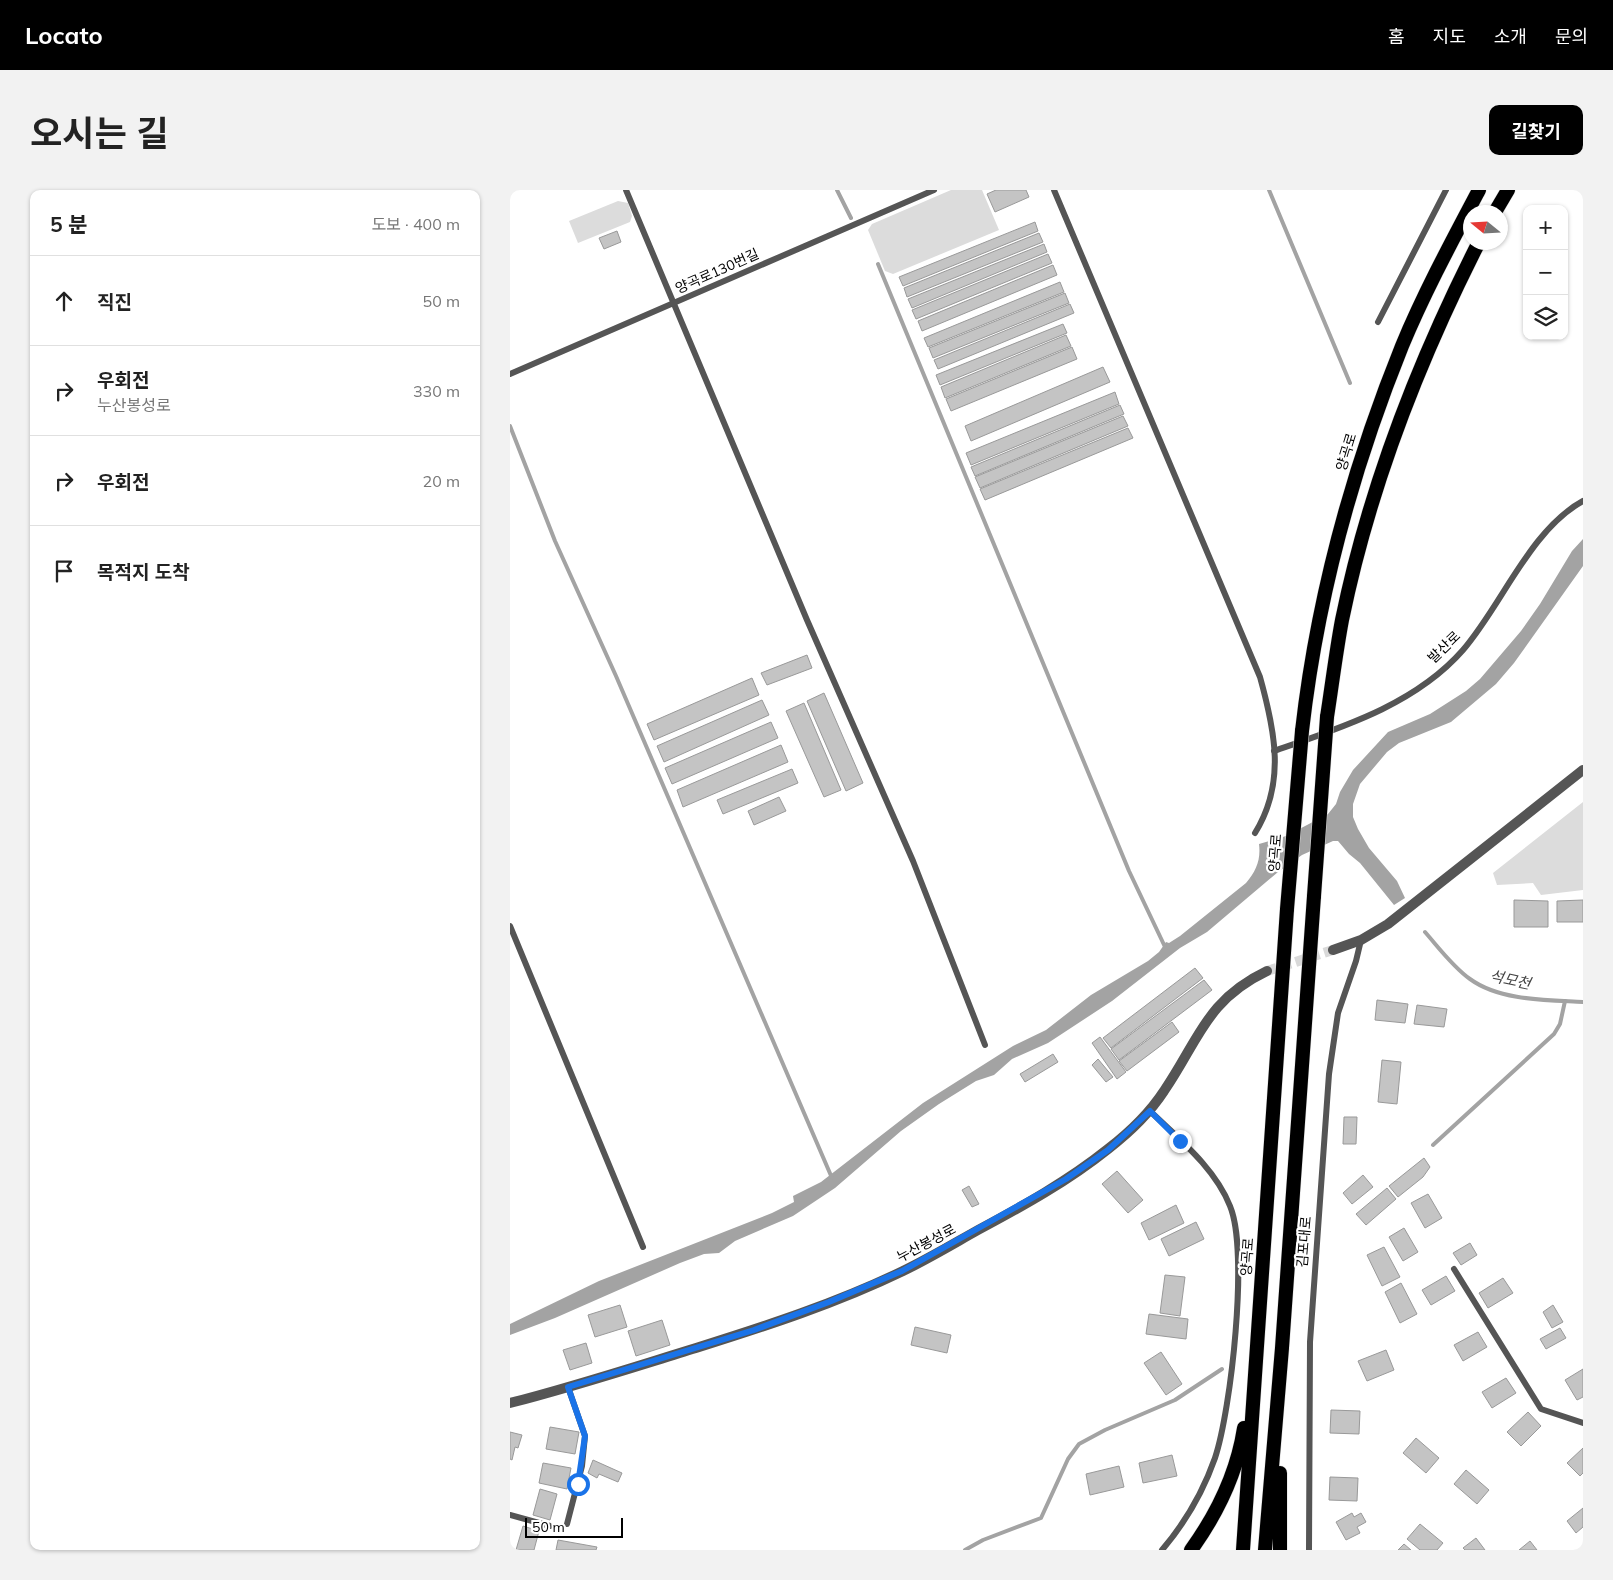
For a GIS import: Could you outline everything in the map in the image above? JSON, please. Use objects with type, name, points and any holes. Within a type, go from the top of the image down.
[{"type":"highway","name":"양곡로","points":[[1243,1550],[1287,908],[1309,669],[1322,602],[1344,516],[1370,430],[1402,345],[1437,270],[1480,190]]},
{"type":"highway","points":[[1499,205],[1508,190]]},
{"type":"highway","points":[[1265,1550],[1282,1348],[1326,717],[1342,620],[1364,531],[1391,442],[1424,361],[1475,250]]},
{"type":"highway","points":[[1191,1550],[1215,1513],[1238,1458],[1260,1306]]},
{"type":"highway","points":[[1280,1550],[1282,1348]]},
{"type":"street","points":[[1333,950],[1361,940],[1418,902],[1583,770]]},
{"type":"street","name":"누산봉성로","points":[[510,1403],[754,1330],[829,1302],[902,1271],[1059,1184],[1108,1150],[1150,1111],[1214,1009],[1240,986],[1267,971]]},
{"type":"lane","points":[[626,190],[807,620],[917,870],[985,1045]]},
{"type":"lane","name":"양곡로130번길","points":[[510,374],[934,190]]},
{"type":"lane","points":[[1054,190],[1260,677],[1268,705],[1274,751],[1274,788],[1271,804],[1255,833]]},
{"type":"lane","points":[[1378,322],[1446,190]]},
{"type":"lane","name":"발산로","points":[[1274,751],[1375,714],[1401,699],[1446,666],[1462,652],[1490,616],[1542,535],[1555,521],[1583,501]]},
{"type":"lane","points":[[510,926],[643,1247]]},
{"type":"lane","name":"김포대로","points":[[1309,1550],[1310,1342],[1329,1074],[1338,1013],[1356,961],[1361,940]]},
{"type":"lane","points":[[1150,1111],[1180,1141],[1218,1184],[1235,1220],[1239,1251],[1234,1337],[1222,1435],[1211,1468],[1197,1499],[1162,1550]]},
{"type":"lane","points":[[1454,1269],[1541,1409],[1583,1423]]},
{"type":"lane","points":[[568,1387],[585,1436],[582,1466],[568,1524]]},
{"type":"lane","points":[[510,1516],[550,1526]]},
{"type":"shaded area","points":[[951,190],[982,190],[999,230],[893,274],[885,271],[868,230],[872,224]]},
{"type":"shaded area","points":[[618,201],[628,203],[632,216],[630,222],[578,243],[569,221]]},
{"type":"shaded area","points":[[1583,539],[1583,566],[1514,663],[1496,684],[1451,722],[1399,743],[1387,752],[1360,784],[1353,804],[1353,817],[1369,848],[1397,881],[1405,898],[1394,905],[1360,863],[1338,841],[1333,841],[1302,855],[1278,872],[1207,932],[1180,948],[1112,1001],[1048,1043],[1012,1059],[994,1075],[976,1081],[939,1104],[901,1131],[835,1188],[793,1216],[735,1241],[719,1253],[704,1254],[680,1263],[555,1318],[510,1335],[510,1324],[599,1281],[772,1213],[794,1202],[793,1196],[821,1182],[923,1103],[1013,1046],[1046,1030],[1091,995],[1148,961],[1159,952],[1166,942],[1169,943],[1180,936],[1246,883],[1257,865],[1259,844],[1286,836],[1328,814],[1336,804],[1340,792],[1353,770],[1388,732],[1430,714],[1466,691],[1480,679],[1521,631],[1540,604],[1572,551]]},
{"type":"shaded area","points":[[1583,802],[1583,890],[1541,895],[1533,883],[1497,885],[1493,873]]},
{"type":"building","points":[[996,190],[1026,190],[1029,197],[995,212],[987,194]]},
{"type":"building","points":[[1035,222],[1038,231],[903,286],[899,277]]},
{"type":"building","points":[[617,231],[621,242],[604,249],[599,238]]},
{"type":"building","points":[[1039,233],[1043,242],[907,297],[904,288]]},
{"type":"building","points":[[1044,244],[1047,252],[912,308],[908,299]]},
{"type":"building","points":[[1048,254],[1052,263],[916,319],[912,310]]},
{"type":"building","points":[[1053,265],[1057,275],[922,331],[918,321]]},
{"type":"building","points":[[1060,282],[1064,292],[928,347],[924,338]]},
{"type":"building","points":[[1065,293],[1069,303],[933,358],[929,348]]},
{"type":"building","points":[[1070,304],[1074,313],[938,369],[934,360]]},
{"type":"building","points":[[1063,324],[1067,333],[940,385],[936,375]]},
{"type":"building","points":[[1066,335],[1071,346],[945,398],[941,387]]},
{"type":"building","points":[[1072,347],[1077,359],[951,411],[946,399]]},
{"type":"building","points":[[1103,367],[1110,382],[971,441],[965,426]]},
{"type":"building","points":[[1115,392],[1119,404],[971,465],[966,453]]},
{"type":"building","points":[[1120,405],[1124,414],[975,476],[971,467]]},
{"type":"building","points":[[1123,416],[1128,426],[980,488],[975,477]]},
{"type":"building","points":[[1128,428],[1133,438],[985,500],[980,489]]},
{"type":"building","points":[[807,655],[812,668],[767,685],[761,673]]},
{"type":"building","points":[[752,678],[759,695],[654,740],[647,724]]},
{"type":"building","points":[[824,693],[863,783],[846,791],[807,701]]},
{"type":"building","points":[[762,700],[769,715],[664,762],[657,746]]},
{"type":"building","points":[[804,703],[841,790],[824,797],[786,711]]},
{"type":"building","points":[[771,722],[778,738],[672,784],[665,768]]},
{"type":"building","points":[[781,745],[788,762],[683,807],[677,790]]},
{"type":"building","points":[[792,769],[798,783],[723,814],[717,800]]},
{"type":"building","points":[[779,797],[786,811],[754,825],[748,811]]},
{"type":"building","points":[[1514,900],[1548,901],[1548,927],[1514,927]]},
{"type":"building","points":[[1583,900],[1583,922],[1557,922],[1557,901]]},
{"type":"building","points":[[1195,968],[1203,978],[1111,1048],[1103,1038]]},
{"type":"building","points":[[1204,980],[1212,990],[1119,1060],[1111,1049]]},
{"type":"building","points":[[1377,1000],[1408,1004],[1405,1023],[1375,1020]]},
{"type":"building","points":[[1417,1005],[1447,1009],[1444,1027],[1414,1024]]},
{"type":"building","points":[[1172,1022],[1179,1032],[1127,1071],[1119,1061]]},
{"type":"building","points":[[1100,1037],[1126,1072],[1117,1079],[1092,1043]]},
{"type":"building","points":[[1053,1054],[1058,1062],[1025,1082],[1020,1074]]},
{"type":"building","points":[[1098,1059],[1113,1077],[1106,1082],[1092,1065]]},
{"type":"building","points":[[1382,1060],[1401,1062],[1397,1104],[1378,1102]]},
{"type":"building","points":[[1344,1117],[1357,1117],[1356,1144],[1343,1144]]},
{"type":"building","points":[[1424,1158],[1430,1167],[1423,1177],[1398,1197],[1389,1186]]},
{"type":"building","points":[[1117,1171],[1143,1200],[1128,1213],[1102,1184]]},
{"type":"building","points":[[1363,1175],[1373,1187],[1352,1204],[1343,1193]]},
{"type":"building","points":[[969,1186],[979,1204],[972,1207],[962,1190]]},
{"type":"building","points":[[1387,1188],[1396,1199],[1366,1225],[1356,1214]]},
{"type":"building","points":[[1428,1194],[1442,1218],[1425,1228],[1411,1203]]},
{"type":"building","points":[[1176,1205],[1184,1223],[1149,1240],[1141,1223]]},
{"type":"building","points":[[1196,1222],[1204,1239],[1169,1256],[1161,1239]]},
{"type":"building","points":[[1404,1228],[1418,1252],[1403,1261],[1389,1237]]},
{"type":"building","points":[[1470,1243],[1477,1255],[1461,1265],[1453,1253]]},
{"type":"building","points":[[1384,1247],[1400,1277],[1382,1286],[1367,1255]]},
{"type":"building","points":[[1165,1275],[1185,1277],[1180,1316],[1160,1313]]},
{"type":"building","points":[[1446,1276],[1455,1291],[1431,1305],[1422,1290]]},
{"type":"building","points":[[1503,1278],[1513,1293],[1488,1308],[1479,1293]]},
{"type":"building","points":[[1401,1283],[1417,1314],[1400,1323],[1385,1292]]},
{"type":"building","points":[[620,1305],[627,1327],[595,1337],[588,1315]]},
{"type":"building","points":[[1553,1305],[1563,1322],[1552,1328],[1543,1312]]},
{"type":"building","points":[[1149,1314],[1188,1319],[1186,1339],[1146,1334]]},
{"type":"building","points":[[662,1320],[670,1345],[636,1356],[628,1331]]},
{"type":"building","points":[[915,1327],[951,1335],[947,1353],[911,1345]]},
{"type":"building","points":[[1560,1328],[1566,1338],[1546,1349],[1540,1339]]},
{"type":"building","points":[[1478,1332],[1487,1347],[1463,1361],[1454,1345]]},
{"type":"building","points":[[586,1343],[592,1363],[570,1370],[563,1350]]},
{"type":"building","points":[[1386,1350],[1394,1370],[1367,1381],[1358,1361]]},
{"type":"building","points":[[1161,1352],[1182,1384],[1166,1395],[1144,1363]]},
{"type":"building","points":[[1583,1369],[1583,1397],[1577,1400],[1565,1380]]},
{"type":"building","points":[[1506,1378],[1516,1393],[1492,1408],[1482,1392]]},
{"type":"building","points":[[1331,1410],[1360,1411],[1359,1434],[1330,1433]]},
{"type":"building","points":[[1528,1412],[1541,1426],[1521,1446],[1507,1432]]},
{"type":"building","points":[[550,1427],[579,1432],[575,1454],[546,1449]]},
{"type":"building","points":[[510,1432],[522,1435],[518,1448],[515,1447],[512,1460],[510,1459]]},
{"type":"building","points":[[1416,1438],[1439,1458],[1426,1473],[1403,1453]]},
{"type":"building","points":[[1583,1448],[1583,1473],[1580,1476],[1567,1463]]},
{"type":"building","points":[[1172,1455],[1177,1476],[1143,1483],[1139,1463]]},
{"type":"building","points":[[593,1460],[622,1473],[618,1482],[599,1474],[597,1478],[588,1473]]},
{"type":"building","points":[[543,1463],[571,1468],[567,1489],[539,1483]]},
{"type":"building","points":[[1119,1466],[1124,1487],[1090,1495],[1086,1474]]},
{"type":"building","points":[[1466,1470],[1489,1490],[1477,1504],[1454,1484]]},
{"type":"building","points":[[1330,1477],[1358,1478],[1357,1501],[1329,1500]]},
{"type":"building","points":[[540,1489],[557,1494],[550,1520],[533,1515]]},
{"type":"building","points":[[1583,1508],[1583,1527],[1576,1533],[1567,1521]]},
{"type":"building","points":[[1352,1513],[1354,1517],[1361,1513],[1366,1522],[1357,1527],[1360,1533],[1346,1540],[1336,1522]]},
{"type":"building","points":[[1420,1524],[1443,1543],[1437,1550],[1420,1550],[1407,1539]]},
{"type":"building","points":[[523,1526],[539,1531],[534,1550],[516,1550]]},
{"type":"building","points":[[1476,1538],[1485,1550],[1465,1550],[1463,1548]]},
{"type":"building","points":[[558,1540],[597,1547],[596,1550],[556,1550]]},
{"type":"building","points":[[1530,1541],[1537,1550],[1519,1550]]},
{"type":"building","points":[[1404,1544],[1411,1550],[1398,1550]]},
{"type":"waterway","points":[[837,190],[851,218]]},
{"type":"waterway","points":[[1269,190],[1350,383]]},
{"type":"waterway","points":[[878,264],[1129,871],[1166,949]]},
{"type":"waterway","points":[[510,426],[555,541],[616,676],[832,1178]]},
{"type":"waterway","name":"석모천","points":[[1425,932],[1458,969],[1470,979],[1495,992],[1540,1000],[1583,1002]]},
{"type":"waterway","points":[[1433,1145],[1554,1034],[1560,1024],[1565,1001]]},
{"type":"waterway","points":[[965,1550],[983,1540],[1041,1518],[1068,1459],[1079,1444],[1105,1430],[1175,1400],[1222,1369]]},
{"type":"tunnel","points":[[1267,971],[1333,950]]},
{"type":"route","points":[[578,1484],[585,1436],[568,1387],[754,1330],[829,1302],[902,1271],[1046,1192],[1108,1150],[1150,1111],[1180,1141]]}]
